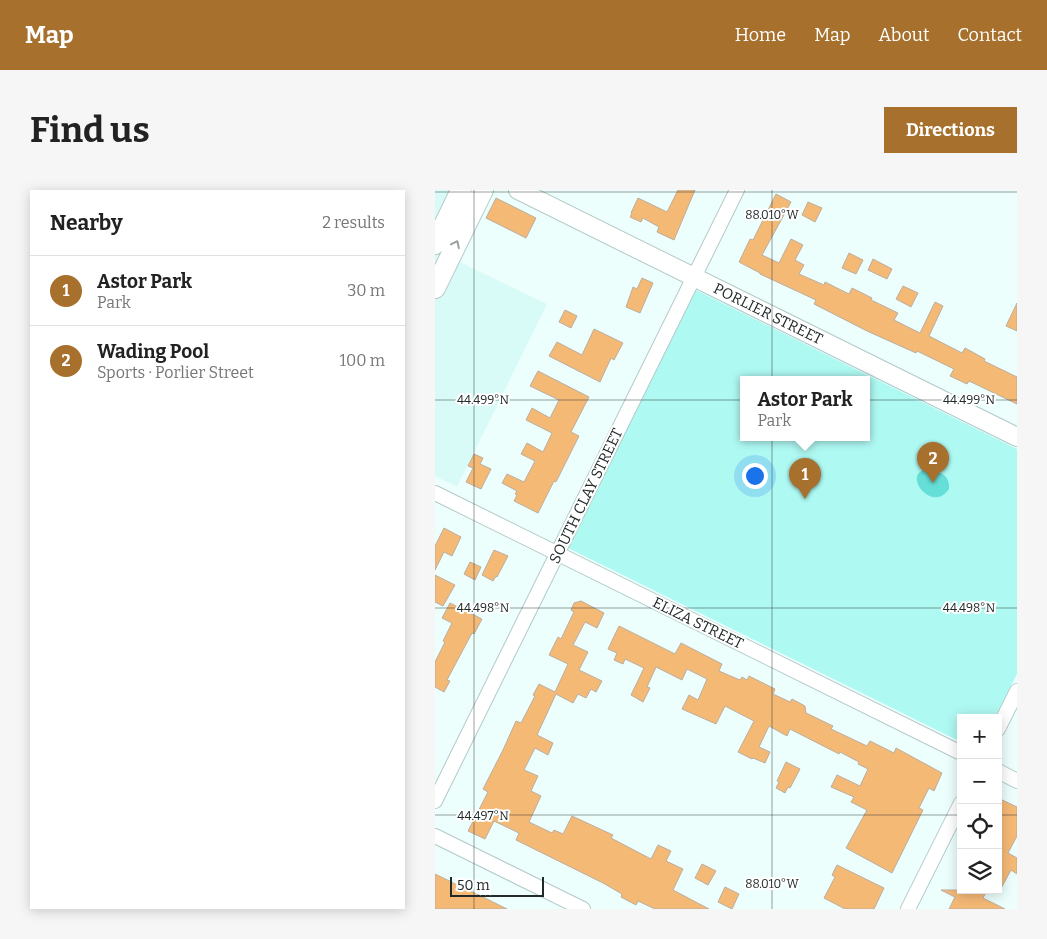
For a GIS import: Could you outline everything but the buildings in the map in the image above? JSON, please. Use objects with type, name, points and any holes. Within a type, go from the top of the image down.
[{"type":"main road","points":[[435,244],[461,190]]},
{"type":"main road","points":[[435,288],[483,190]]},
{"type":"street","name":"PORLIER STREET","points":[[518,190],[1017,437]]},
{"type":"street","name":"SOUTH CLAY STREET","points":[[435,801],[737,190]]},
{"type":"street","name":"ELIZA STREET","points":[[435,493],[957,751]]},
{"type":"street","points":[[1002,721],[1017,691]]},
{"type":"street","points":[[1002,773],[1017,780]]},
{"type":"street","points":[[909,909],[961,804]]},
{"type":"street","points":[[435,836],[583,909]]},
{"type":"shaded area","points":[[435,190],[453,190],[435,226]]},
{"type":"shaded area","points":[[435,250],[547,304],[457,487],[435,476]]},
{"type":"shaded area","points":[[696,290],[870,376],[740,376],[740,441],[870,441],[870,376],[1017,449],[1017,674],[997,714],[957,714],[957,740],[568,548]]},
{"type":"shaded area","points":[[932,469],[947,478],[949,489],[942,496],[934,497],[926,494],[917,482],[917,476],[922,471]]},
{"type":"place","name":"Wading Pool","points":[[933,483]]},
{"type":"place","name":"Astor Park","points":[[805,499]]}]
